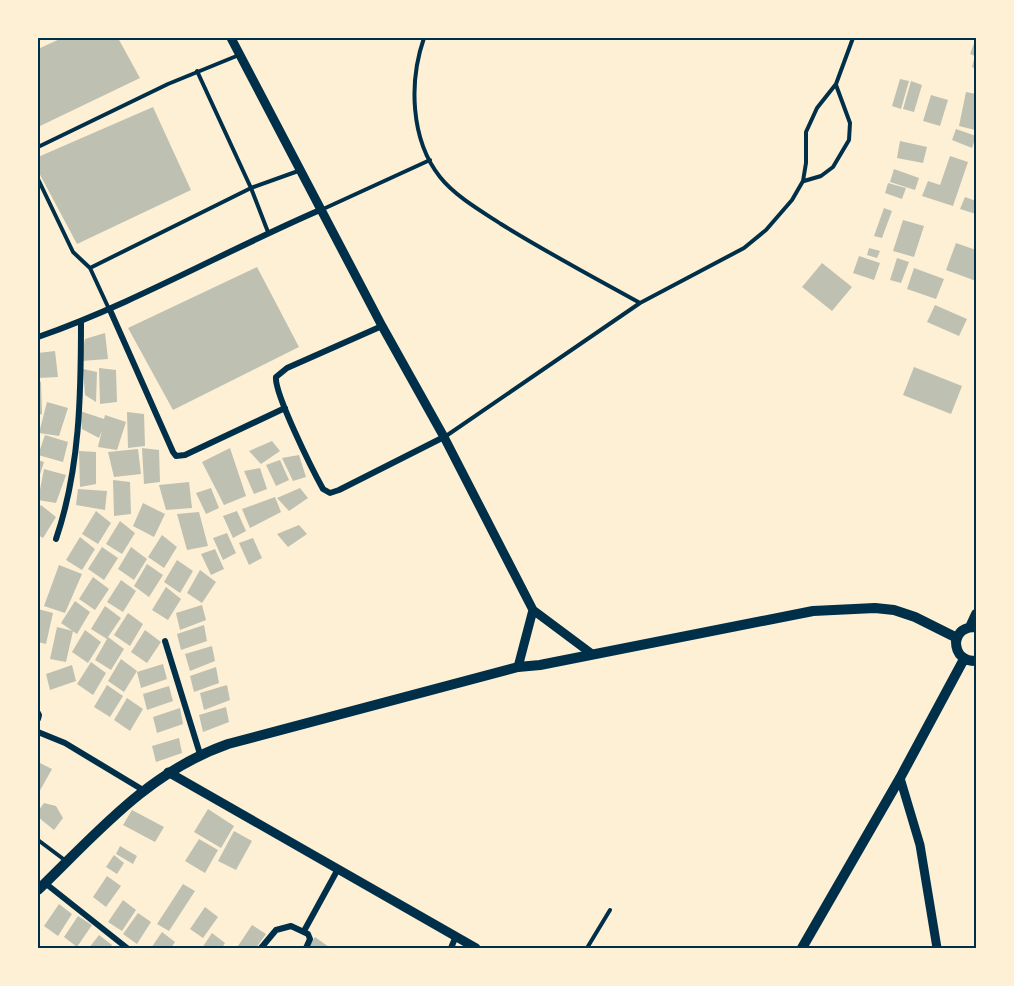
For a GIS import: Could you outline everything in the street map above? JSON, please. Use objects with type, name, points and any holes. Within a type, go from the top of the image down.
[{"type":"main road","points":[[41,887],[143,790],[168,772],[200,754],[228,744],[518,668],[823,610],[875,608],[894,610],[915,617],[957,638]]},
{"type":"main road","points":[[976,614],[973,627],[964,629],[957,638],[956,647],[964,658],[976,661]]},
{"type":"main road","points":[[802,948],[900,778],[964,658]]},
{"type":"street","points":[[231,38],[382,326],[444,437],[533,610],[592,654]]},
{"type":"street","points":[[38,337],[110,310],[268,232],[321,210]]},
{"type":"street","points":[[110,310],[176,456],[185,455],[285,408]]},
{"type":"street","points":[[56,539],[65,512],[81,394],[81,322]]},
{"type":"street","points":[[382,326],[279,373],[276,382],[285,408],[321,485],[327,493],[339,490],[444,437]]},
{"type":"street","points":[[518,668],[533,610]]},
{"type":"street","points":[[165,641],[200,754]]},
{"type":"street","points":[[38,712],[38,719]]},
{"type":"street","points":[[38,732],[65,743],[143,790]]},
{"type":"street","points":[[168,772],[476,948]]},
{"type":"street","points":[[900,778],[920,845],[937,948]]},
{"type":"street","points":[[304,931],[338,869]]},
{"type":"street","points":[[41,887],[127,948]]},
{"type":"street","points":[[261,948],[269,936],[279,928],[291,926],[308,934],[310,939],[306,948]]},
{"type":"street","points":[[452,948],[456,936]]},
{"type":"lane","points":[[424,38],[415,73],[414,94],[422,144],[441,178],[482,212],[640,303]]},
{"type":"lane","points":[[444,437],[640,303],[744,248],[766,230],[792,200],[803,181],[806,163],[806,132],[817,108],[836,84],[853,38]]},
{"type":"lane","points":[[38,147],[197,71],[240,55]]},
{"type":"lane","points":[[197,71],[268,232]]},
{"type":"lane","points":[[803,181],[821,176],[833,167],[849,140],[850,123],[836,84]]},
{"type":"lane","points":[[321,210],[430,160]]},
{"type":"lane","points":[[90,268],[250,188],[301,170]]},
{"type":"lane","points":[[38,179],[74,252],[90,268],[110,310]]},
{"type":"lane","points":[[38,840],[67,861]]},
{"type":"lane","points":[[587,948],[610,910]]},
{"type":"building","points":[[62,38],[118,38],[140,78],[38,127],[38,49]]},
{"type":"building","points":[[976,38],[976,69],[972,67],[975,56],[970,54]]},
{"type":"building","points":[[900,79],[909,81],[901,109],[892,106]]},
{"type":"building","points":[[911,81],[922,85],[914,112],[903,109]]},
{"type":"building","points":[[966,92],[976,94],[975,130],[959,126]]},
{"type":"building","points":[[931,95],[948,100],[940,126],[923,121]]},
{"type":"building","points":[[153,107],[191,190],[77,244],[38,171],[38,157]]},
{"type":"building","points":[[956,129],[976,136],[972,148],[952,140]]},
{"type":"building","points":[[900,141],[927,147],[923,163],[897,158]]},
{"type":"building","points":[[950,156],[968,162],[953,206],[922,196],[928,181],[940,185]]},
{"type":"building","points":[[894,169],[919,178],[915,190],[890,182]]},
{"type":"building","points":[[888,183],[906,188],[902,199],[885,193]]},
{"type":"building","points":[[965,197],[976,201],[976,214],[960,209]]},
{"type":"building","points":[[884,208],[892,211],[882,238],[874,236]]},
{"type":"building","points":[[903,220],[924,226],[914,257],[893,251]]},
{"type":"building","points":[[956,243],[976,250],[976,281],[946,270]]},
{"type":"building","points":[[869,248],[880,251],[877,258],[867,255]]},
{"type":"building","points":[[859,256],[880,263],[874,280],[853,273]]},
{"type":"building","points":[[897,258],[909,262],[901,283],[890,280]]},
{"type":"building","points":[[822,263],[852,287],[832,311],[802,287]]},
{"type":"building","points":[[257,267],[299,347],[173,410],[128,328]]},
{"type":"building","points":[[914,268],[944,279],[936,299],[907,289]]},
{"type":"building","points":[[935,305],[967,319],[959,336],[927,322]]},
{"type":"building","points":[[105,333],[108,359],[81,361],[85,339]]},
{"type":"building","points":[[55,351],[58,377],[38,378],[38,353]]},
{"type":"building","points":[[914,367],[962,386],[951,414],[903,395]]},
{"type":"building","points":[[99,368],[116,370],[117,402],[100,404]]},
{"type":"building","points":[[83,369],[97,372],[96,402],[85,395]]},
{"type":"building","points":[[38,381],[41,382],[42,414],[38,415]]},
{"type":"building","points":[[47,402],[68,408],[59,436],[39,433]]},
{"type":"building","points":[[80,411],[104,419],[105,415],[126,422],[117,450],[98,447],[102,430],[99,438],[82,429]]},
{"type":"building","points":[[127,412],[144,414],[145,446],[128,448]]},
{"type":"building","points":[[45,435],[68,442],[63,462],[38,455]]},
{"type":"building","points":[[272,441],[280,451],[261,464],[249,451]]},
{"type":"building","points":[[142,448],[159,450],[160,482],[144,484]]},
{"type":"building","points":[[230,448],[246,496],[224,505],[202,462]]},
{"type":"building","points":[[138,449],[141,474],[114,477],[108,452]]},
{"type":"building","points":[[79,451],[96,452],[96,484],[80,487]]},
{"type":"building","points":[[299,455],[306,477],[293,481],[282,458]]},
{"type":"building","points":[[38,460],[44,462],[38,481]]},
{"type":"building","points":[[280,460],[289,480],[276,486],[266,465]]},
{"type":"building","points":[[260,468],[267,489],[254,494],[244,471]]},
{"type":"building","points":[[44,469],[66,475],[56,503],[38,500]]},
{"type":"building","points":[[113,480],[130,482],[131,514],[114,516]]},
{"type":"building","points":[[189,482],[192,508],[166,510],[159,485]]},
{"type":"building","points":[[211,488],[219,508],[206,514],[196,493]]},
{"type":"building","points":[[300,488],[308,498],[289,511],[277,498]]},
{"type":"building","points":[[78,489],[107,491],[105,510],[76,505]]},
{"type":"building","points":[[275,497],[281,512],[250,528],[242,509]]},
{"type":"building","points":[[143,503],[165,514],[154,537],[133,526]]},
{"type":"building","points":[[41,505],[56,517],[43,538],[38,535],[38,510]]},
{"type":"building","points":[[96,511],[111,523],[98,544],[82,534]]},
{"type":"building","points":[[237,511],[246,531],[233,538],[223,516]]},
{"type":"building","points":[[199,512],[208,546],[187,550],[177,514]]},
{"type":"building","points":[[120,521],[135,533],[122,554],[106,544]]},
{"type":"building","points":[[299,525],[307,534],[288,547],[277,534]]},
{"type":"building","points":[[227,533],[236,553],[223,560],[213,538]]},
{"type":"building","points":[[162,535],[177,547],[164,568],[148,557]]},
{"type":"building","points":[[80,537],[95,549],[82,570],[66,560]]},
{"type":"building","points":[[253,538],[262,558],[249,565],[239,543]]},
{"type":"building","points":[[102,547],[118,558],[104,580],[88,569]]},
{"type":"building","points":[[131,547],[147,559],[134,580],[118,569]]},
{"type":"building","points":[[215,549],[224,569],[211,575],[201,554]]},
{"type":"building","points":[[177,560],[193,571],[180,593],[164,582]]},
{"type":"building","points":[[147,564],[163,575],[149,597],[134,586]]},
{"type":"building","points":[[59,565],[82,574],[65,613],[44,606]]},
{"type":"building","points":[[200,570],[216,582],[202,603],[187,593]]},
{"type":"building","points":[[93,577],[109,589],[95,610],[79,599]]},
{"type":"building","points":[[121,580],[136,591],[123,612],[107,602]]},
{"type":"building","points":[[166,587],[181,599],[168,620],[152,610]]},
{"type":"building","points":[[75,601],[90,612],[77,634],[61,623]]},
{"type":"building","points":[[202,605],[206,620],[180,630],[176,613]]},
{"type":"building","points":[[105,606],[121,618],[108,637],[124,649],[111,670],[95,660],[107,639],[91,629]]},
{"type":"building","points":[[38,609],[53,613],[46,644],[38,642]]},
{"type":"building","points":[[128,613],[143,624],[130,646],[114,635]]},
{"type":"building","points":[[204,625],[207,641],[181,650],[177,634]]},
{"type":"building","points":[[57,627],[73,631],[66,662],[50,659]]},
{"type":"building","points":[[85,630],[101,642],[88,663],[72,652]]},
{"type":"building","points":[[145,630],[161,642],[147,663],[131,652]]},
{"type":"building","points":[[212,646],[215,661],[190,671],[185,654]]},
{"type":"building","points":[[121,659],[137,671],[124,692],[108,681]]},
{"type":"building","points":[[91,662],[106,673],[93,695],[77,684]]},
{"type":"building","points":[[163,664],[167,679],[141,688],[137,672]]},
{"type":"building","points":[[72,665],[76,681],[50,690],[46,674]]},
{"type":"building","points":[[216,667],[219,683],[194,692],[190,676]]},
{"type":"building","points":[[107,685],[123,696],[110,717],[94,707]]},
{"type":"building","points":[[227,685],[230,700],[204,710],[200,693]]},
{"type":"building","points":[[169,686],[173,701],[147,710],[143,694]]},
{"type":"building","points":[[127,698],[143,709],[130,731],[114,720]]},
{"type":"building","points":[[226,707],[229,722],[203,732],[199,715]]},
{"type":"building","points":[[180,708],[183,724],[157,733],[153,717]]},
{"type":"building","points":[[179,738],[182,753],[156,762],[152,746]]},
{"type":"building","points":[[38,762],[52,769],[38,794]]},
{"type":"building","points":[[44,803],[56,806],[63,818],[54,830],[38,817],[38,811]]},
{"type":"building","points":[[208,809],[234,826],[221,848],[194,832]]},
{"type":"building","points":[[132,810],[164,827],[155,842],[123,825]]},
{"type":"building","points":[[234,831],[252,841],[236,870],[218,861]]},
{"type":"building","points":[[199,839],[218,850],[205,873],[185,861]]},
{"type":"building","points":[[120,846],[137,856],[133,864],[116,854]]},
{"type":"building","points":[[114,855],[124,863],[117,874],[106,867]]},
{"type":"building","points":[[107,876],[121,886],[106,907],[93,897]]},
{"type":"building","points":[[183,884],[195,891],[169,931],[157,924]]},
{"type":"building","points":[[123,900],[136,910],[122,931],[108,922]]},
{"type":"building","points":[[59,904],[72,914],[58,936],[44,926]]},
{"type":"building","points":[[205,907],[218,917],[203,938],[190,929]]},
{"type":"building","points":[[138,913],[151,922],[137,944],[123,934]]},
{"type":"building","points":[[78,916],[92,925],[77,947],[64,937]]},
{"type":"building","points":[[252,925],[266,934],[256,948],[241,948],[238,946]]},
{"type":"building","points":[[162,932],[175,942],[171,948],[151,948]]},
{"type":"building","points":[[212,933],[225,943],[222,948],[202,948]]},
{"type":"building","points":[[99,935],[112,945],[110,948],[89,948]]},
{"type":"building","points":[[315,937],[329,947],[307,948]]}]
